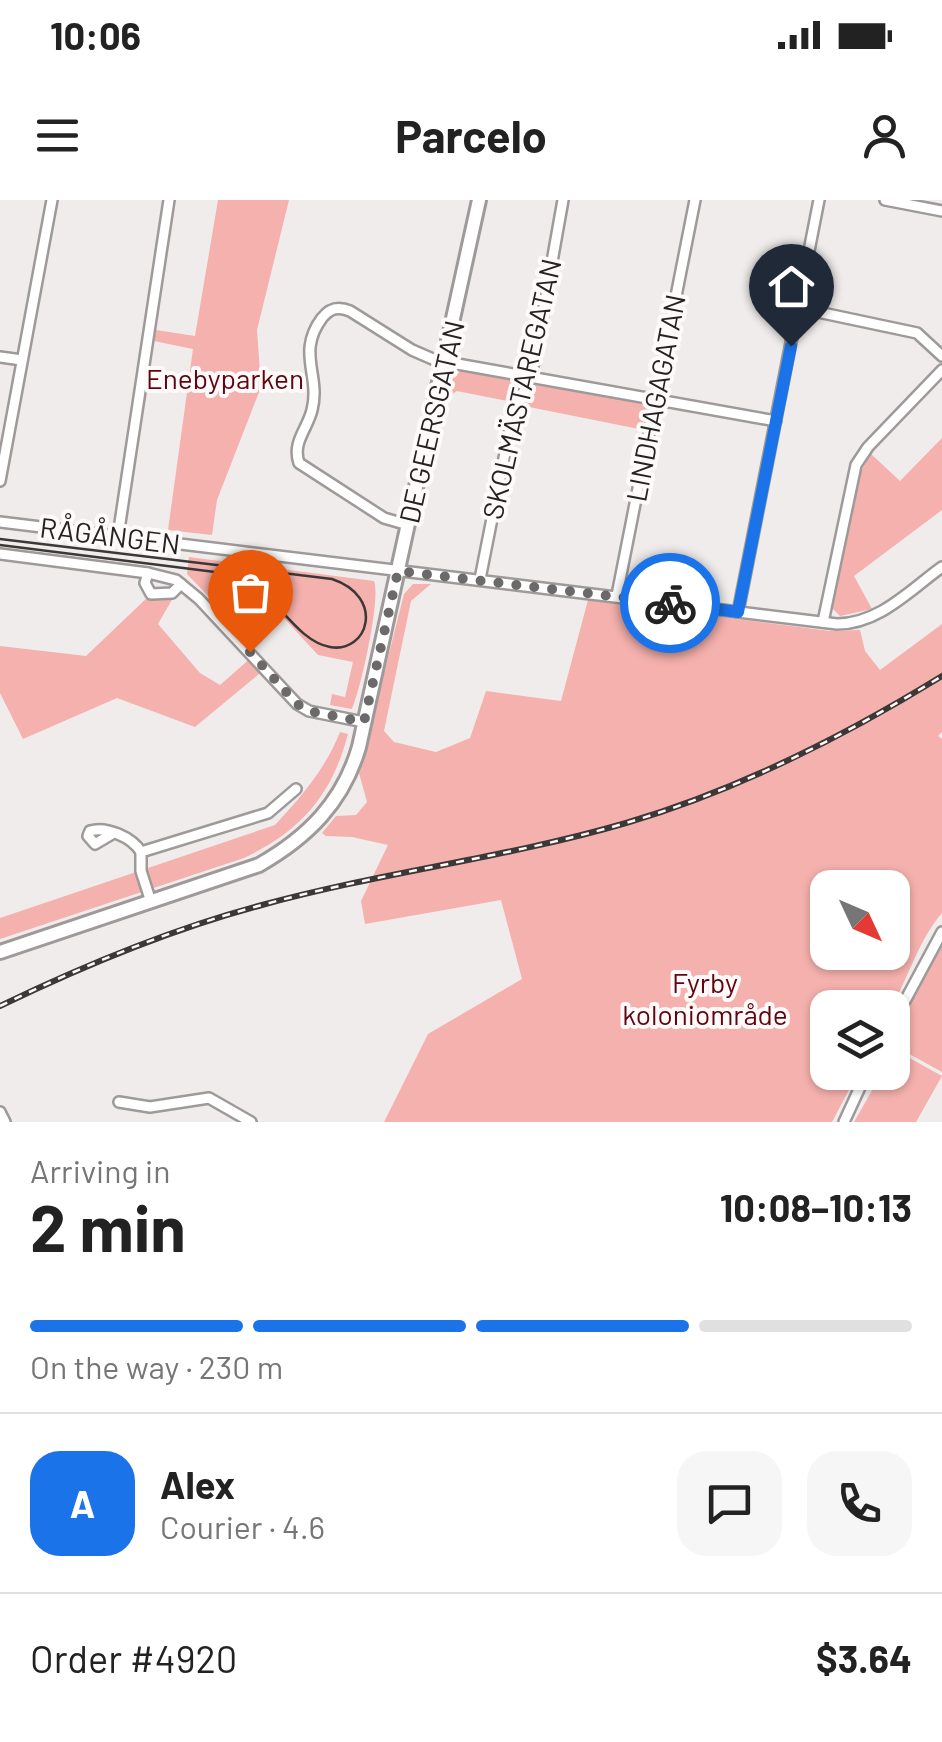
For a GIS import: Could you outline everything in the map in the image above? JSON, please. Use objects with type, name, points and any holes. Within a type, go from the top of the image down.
[{"type":"main road","name":"DE GEERSGATAN","points":[[0,952],[258,865],[312,829],[339,795],[354,765],[479,200]]},
{"type":"street","points":[[0,482],[52,200]]},
{"type":"street","points":[[118,536],[170,200]]},
{"type":"street","name":"SKOLMÄSTAREGATAN","points":[[480,579],[509,433],[530,378],[564,200]]},
{"type":"street","name":"LINDHAGAGATAN","points":[[617,595],[695,200]]},
{"type":"street","points":[[738,612],[820,200]]},
{"type":"street","points":[[885,200],[942,211]]},
{"type":"street","points":[[408,525],[384,518],[299,463],[298,442],[313,407],[308,345],[325,314],[340,307],[422,355],[445,362],[776,421]]},
{"type":"street","points":[[798,308],[912,331],[942,356]]},
{"type":"street","points":[[0,357],[22,360]]},
{"type":"street","points":[[823,622],[856,465],[942,370]]},
{"type":"street","name":"RÅGÅNGEN","points":[[0,522],[847,624],[875,616],[942,567]]},
{"type":"street","points":[[0,554],[148,573],[181,584],[297,704],[309,711],[364,722]]},
{"type":"street","points":[[148,573],[145,583],[151,594],[172,593],[181,584]]},
{"type":"street","points":[[141,852],[268,813],[296,789]]},
{"type":"street","points":[[112,834],[134,841],[141,852],[141,871],[151,902]]},
{"type":"street","points":[[910,992],[942,932]]},
{"type":"street","points":[[844,1122],[859,1090]]},
{"type":"street","points":[[119,1102],[150,1108],[209,1098],[251,1122]]},
{"type":"street","points":[[0,1112],[5,1122]]},
{"type":"green space","name":"Enebyparken","points":[[218,200],[289,200],[257,330],[261,387],[217,500],[212,535],[168,530],[193,349],[154,341],[156,330],[195,336]]},
{"type":"green space","points":[[461,371],[514,381],[518,386],[513,402],[457,391],[448,397],[453,377]]},
{"type":"green space","points":[[536,385],[643,402],[648,407],[644,430],[524,406]]},
{"type":"green space","points":[[942,438],[942,510],[854,576],[872,609],[840,616],[832,608],[859,475],[871,454],[900,481]]},
{"type":"green space","points":[[189,557],[374,581],[372,624],[352,709],[330,705],[332,694],[345,697],[353,662],[318,655],[259,591],[229,618],[187,574]]},
{"type":"green space","points":[[181,584],[158,624],[200,673],[220,685],[253,656],[265,669],[195,727],[117,698],[23,739],[0,693],[0,646],[86,656],[151,594],[158,596]]},
{"type":"green space","name":"Fyrby koloniområde","points":[[413,584],[431,584],[411,601],[384,731],[394,742],[436,752],[470,738],[486,691],[561,701],[588,600],[830,631],[860,630],[865,651],[880,670],[942,624],[942,732],[938,736],[942,739],[942,913],[910,969],[910,870],[810,870],[810,970],[910,970],[900,990],[810,990],[810,1090],[849,1090],[832,1122],[384,1122],[428,1034],[522,979],[501,900],[365,924],[361,901],[388,845],[322,833],[336,816],[356,815],[367,802],[359,773],[404,594]]},
{"type":"green space","points":[[340,732],[348,734],[323,793],[298,823],[264,847],[244,858],[0,939],[0,918],[275,825],[320,770]]},
{"type":"green space","points":[[942,945],[942,1072],[910,1054],[910,1005]]},
{"type":"green space","points":[[910,1058],[942,1076],[916,1122],[854,1122],[872,1090],[910,1090]]},
{"type":"tram line","points":[[0,539],[332,579],[360,598],[366,622],[354,642],[330,647],[306,635],[252,582],[239,575],[0,545]]},
{"type":"railway","points":[[0,1006],[129,949],[228,915],[307,893],[581,835],[668,810],[789,760],[942,676]]},
{"type":"way so far","points":[[250,652],[297,704],[309,711],[364,722],[398,571],[670,603]]},
{"type":"route","points":[[670,603],[738,612],[791,346]]}]
